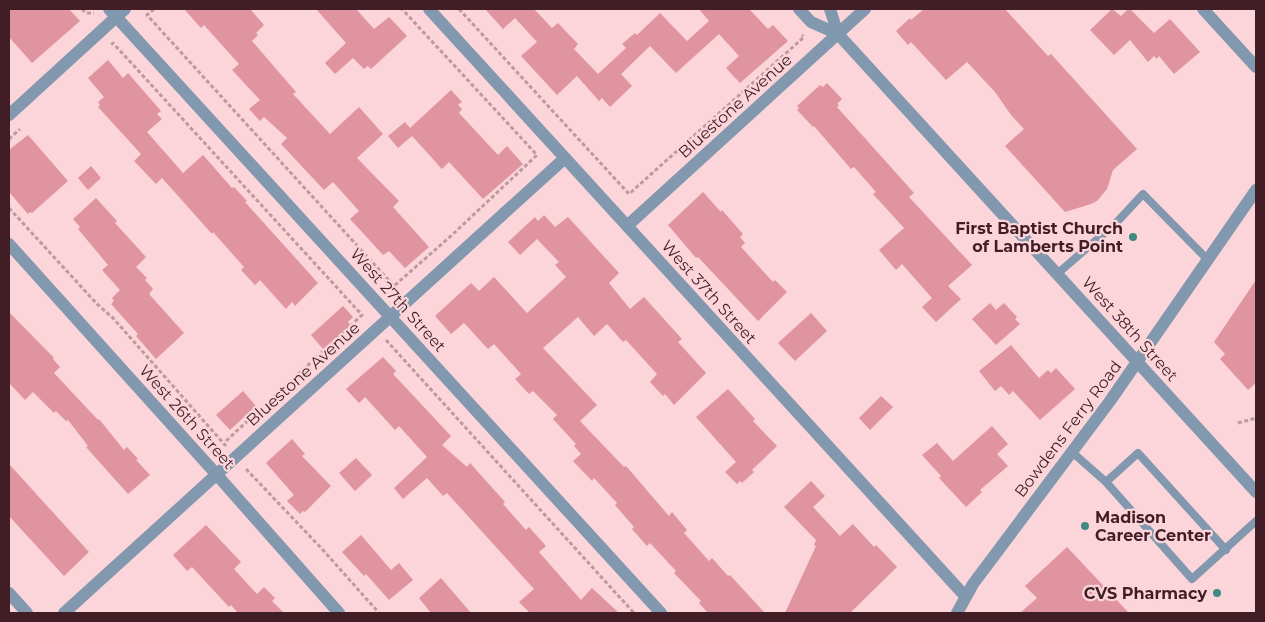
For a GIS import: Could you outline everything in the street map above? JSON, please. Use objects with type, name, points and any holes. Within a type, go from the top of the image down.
[{"type":"street","name":"West 37th Street","points":[[429,9],[965,596]]},
{"type":"street","name":"West 38th Street","points":[[799,9],[811,22],[838,34],[1256,492]]},
{"type":"street","name":"West 38th Street","points":[[830,9],[838,34]]},
{"type":"street","name":"Bluestone Avenue","points":[[627,226],[864,9]]},
{"type":"street","points":[[1203,9],[1256,66]]},
{"type":"street","points":[[9,115],[117,11]]},
{"type":"street","name":"West 27th Street","points":[[117,11],[661,613]]},
{"type":"street","name":"Bluestone Avenue","points":[[64,613],[564,158]]},
{"type":"street","name":"Bowdens Ferry Road","points":[[957,613],[973,584],[1138,362],[1256,190]]},
{"type":"street","name":"West 26th Street","points":[[9,244],[339,613]]},
{"type":"street","points":[[9,593],[27,613]]},
{"type":"lane","points":[[1057,274],[1116,223],[1143,194],[1208,260]]},
{"type":"lane","points":[[1072,452],[1106,482],[1192,579],[1256,522]]},
{"type":"lane","points":[[1106,482],[1138,453],[1226,550]]},
{"type":"path","points":[[82,9],[86,13],[94,13],[88,18]]},
{"type":"path","points":[[154,9],[147,15],[394,286],[452,235],[537,155],[402,9]]},
{"type":"path","points":[[459,9],[629,194],[804,37],[798,30]]},
{"type":"path","points":[[9,208],[97,304],[113,318],[224,445],[227,440],[362,315],[113,44],[106,50]]},
{"type":"path","points":[[9,139],[23,126]]},
{"type":"path","points":[[379,346],[387,340],[634,613]]},
{"type":"path","points":[[1238,424],[1256,418]]},
{"type":"path","points":[[252,462],[245,469],[323,550],[379,613]]},
{"type":"building","points":[[9,9],[69,9],[80,21],[32,63],[9,37]]},
{"type":"building","points":[[184,9],[250,9],[264,25],[256,33],[258,35],[252,41],[296,92],[293,94],[330,134],[359,107],[383,134],[357,158],[399,201],[393,207],[429,247],[405,268],[389,251],[383,255],[350,219],[359,211],[333,182],[324,190],[281,144],[287,138],[264,117],[260,121],[249,109],[260,100],[232,70],[239,64],[204,25],[201,28]]},
{"type":"building","points":[[316,9],[356,9],[374,29],[389,17],[407,36],[371,69],[368,66],[364,69],[353,58],[335,74],[325,63],[346,43]]},
{"type":"building","points":[[485,9],[534,9],[552,28],[558,23],[578,44],[574,49],[598,74],[626,48],[622,44],[635,33],[637,35],[660,13],[687,41],[709,21],[699,9],[749,9],[768,29],[773,25],[788,41],[740,83],[726,68],[739,56],[719,34],[676,73],[650,46],[621,74],[632,86],[610,107],[602,98],[599,101],[577,76],[557,95],[521,56],[537,42],[515,18],[503,29]]},
{"type":"building","points":[[924,9],[1005,9],[1048,56],[1051,54],[1137,149],[1113,170],[1107,189],[1097,201],[1065,212],[1005,146],[1024,129],[1011,115],[995,92],[967,62],[946,80],[911,42],[908,45],[896,31],[910,18],[911,20]]},
{"type":"building","points":[[1112,9],[1121,16],[1130,9],[1154,33],[1170,19],[1200,52],[1174,74],[1159,56],[1157,59],[1154,56],[1148,62],[1130,40],[1114,55],[1090,30]]},
{"type":"building","points":[[108,60],[123,78],[128,73],[161,111],[157,114],[162,119],[147,132],[183,173],[203,155],[232,188],[234,187],[247,201],[245,202],[318,283],[295,306],[292,302],[286,309],[260,280],[255,285],[241,270],[244,267],[162,178],[156,184],[134,161],[141,154],[98,107],[100,105],[98,102],[104,97],[88,78]]},
{"type":"building","points":[[827,83],[842,99],[837,104],[839,105],[837,107],[914,193],[909,197],[972,265],[948,286],[961,299],[936,322],[922,307],[932,298],[902,264],[896,270],[879,250],[904,228],[873,194],[876,192],[854,167],[851,169],[814,126],[797,110],[799,108],[797,106],[820,85],[823,87]]},
{"type":"building","points":[[451,90],[462,102],[458,105],[462,109],[459,113],[498,155],[507,146],[523,164],[483,199],[449,162],[442,169],[412,136],[398,148],[388,136],[405,122],[410,128]]},
{"type":"building","points":[[28,135],[68,181],[32,213],[28,214],[9,192],[9,150]]},
{"type":"building","points":[[91,166],[101,178],[88,190],[78,178]]},
{"type":"building","points":[[703,192],[743,234],[740,237],[745,243],[741,247],[773,282],[775,280],[787,292],[758,321],[698,257],[696,258],[668,225]]},
{"type":"building","points":[[96,198],[117,221],[115,223],[146,257],[136,267],[147,278],[145,280],[153,289],[149,294],[184,333],[156,359],[136,336],[138,334],[111,304],[114,301],[112,298],[120,290],[102,270],[108,265],[78,229],[80,227],[73,219]]},
{"type":"building","points":[[544,215],[555,227],[568,217],[619,273],[609,283],[630,309],[644,297],[682,339],[678,342],[706,373],[674,405],[665,394],[663,396],[650,382],[657,374],[626,340],[623,342],[607,324],[594,336],[578,317],[543,348],[597,405],[580,421],[624,467],[626,466],[669,516],[672,512],[687,530],[684,533],[709,561],[712,558],[765,613],[708,613],[699,603],[701,601],[674,573],[676,571],[650,543],[647,546],[632,529],[634,527],[615,505],[617,503],[594,478],[592,481],[573,461],[581,454],[574,446],[576,444],[553,419],[557,415],[533,391],[529,394],[515,379],[521,374],[494,344],[488,349],[464,323],[451,334],[435,316],[471,283],[479,291],[494,277],[527,313],[566,277],[555,265],[559,262],[537,239],[520,255],[508,242],[535,217],[538,221]]},
{"type":"building","points":[[1256,280],[1256,383],[1248,390],[1220,359],[1225,354],[1214,342]]},
{"type":"building","points":[[990,303],[996,310],[1004,303],[1017,317],[1015,319],[1020,324],[996,345],[972,319]]},
{"type":"building","points":[[343,306],[353,317],[348,322],[350,325],[323,349],[311,335]]},
{"type":"building","points":[[9,312],[54,358],[60,367],[54,373],[99,419],[124,450],[127,447],[150,475],[128,494],[86,447],[88,446],[68,420],[66,421],[56,411],[54,413],[33,392],[25,400],[9,383]]},
{"type":"building","points":[[811,313],[827,331],[795,361],[778,343]]},
{"type":"building","points":[[1011,345],[1039,378],[1048,370],[1051,373],[1056,368],[1075,389],[1040,420],[1013,391],[1009,395],[1001,386],[995,391],[979,371]]},
{"type":"building","points":[[383,357],[396,371],[393,374],[451,436],[442,445],[467,467],[470,463],[505,502],[503,504],[526,530],[529,527],[546,546],[539,552],[581,600],[592,588],[619,613],[530,613],[519,602],[534,589],[447,493],[443,496],[427,478],[403,499],[394,488],[427,457],[399,426],[395,430],[365,397],[359,403],[346,389]]},
{"type":"building","points":[[728,389],[755,419],[753,421],[777,446],[752,470],[754,472],[742,483],[740,481],[737,484],[725,472],[736,462],[696,417]]},
{"type":"building","points":[[243,391],[256,406],[230,430],[216,415]]},
{"type":"building","points":[[881,396],[893,407],[870,430],[859,418]]},
{"type":"building","points":[[992,426],[1008,444],[997,454],[1008,466],[980,490],[982,492],[966,507],[939,478],[941,476],[922,455],[937,443],[953,461]]},
{"type":"building","points":[[292,439],[305,454],[302,456],[331,486],[305,512],[303,511],[300,514],[287,501],[294,495],[266,463]]},
{"type":"building","points":[[356,458],[372,475],[355,491],[339,473]]},
{"type":"building","points":[[9,464],[89,552],[64,576],[9,516]]},
{"type":"building","points":[[811,481],[825,496],[813,507],[840,536],[853,524],[874,547],[876,545],[897,567],[850,613],[785,613],[816,546],[814,545],[816,540],[784,507]]},
{"type":"building","points":[[206,525],[241,562],[234,569],[257,594],[264,587],[275,598],[272,601],[284,613],[238,613],[231,605],[229,607],[192,567],[187,571],[173,555]]},
{"type":"building","points":[[361,535],[391,570],[399,563],[413,580],[389,600],[366,574],[364,576],[342,552]]},
{"type":"building","points":[[1067,547],[1129,613],[1020,613],[1037,598],[1025,586]]},
{"type":"building","points":[[441,578],[471,613],[431,613],[419,598]]},
{"type":"place","name":"First Baptist Church of Lamberts Point","points":[[1133,237]]},
{"type":"place","name":"Madison Career Center","points":[[1085,526]]},
{"type":"place","name":"CVS Pharmacy","points":[[1217,593]]}]
